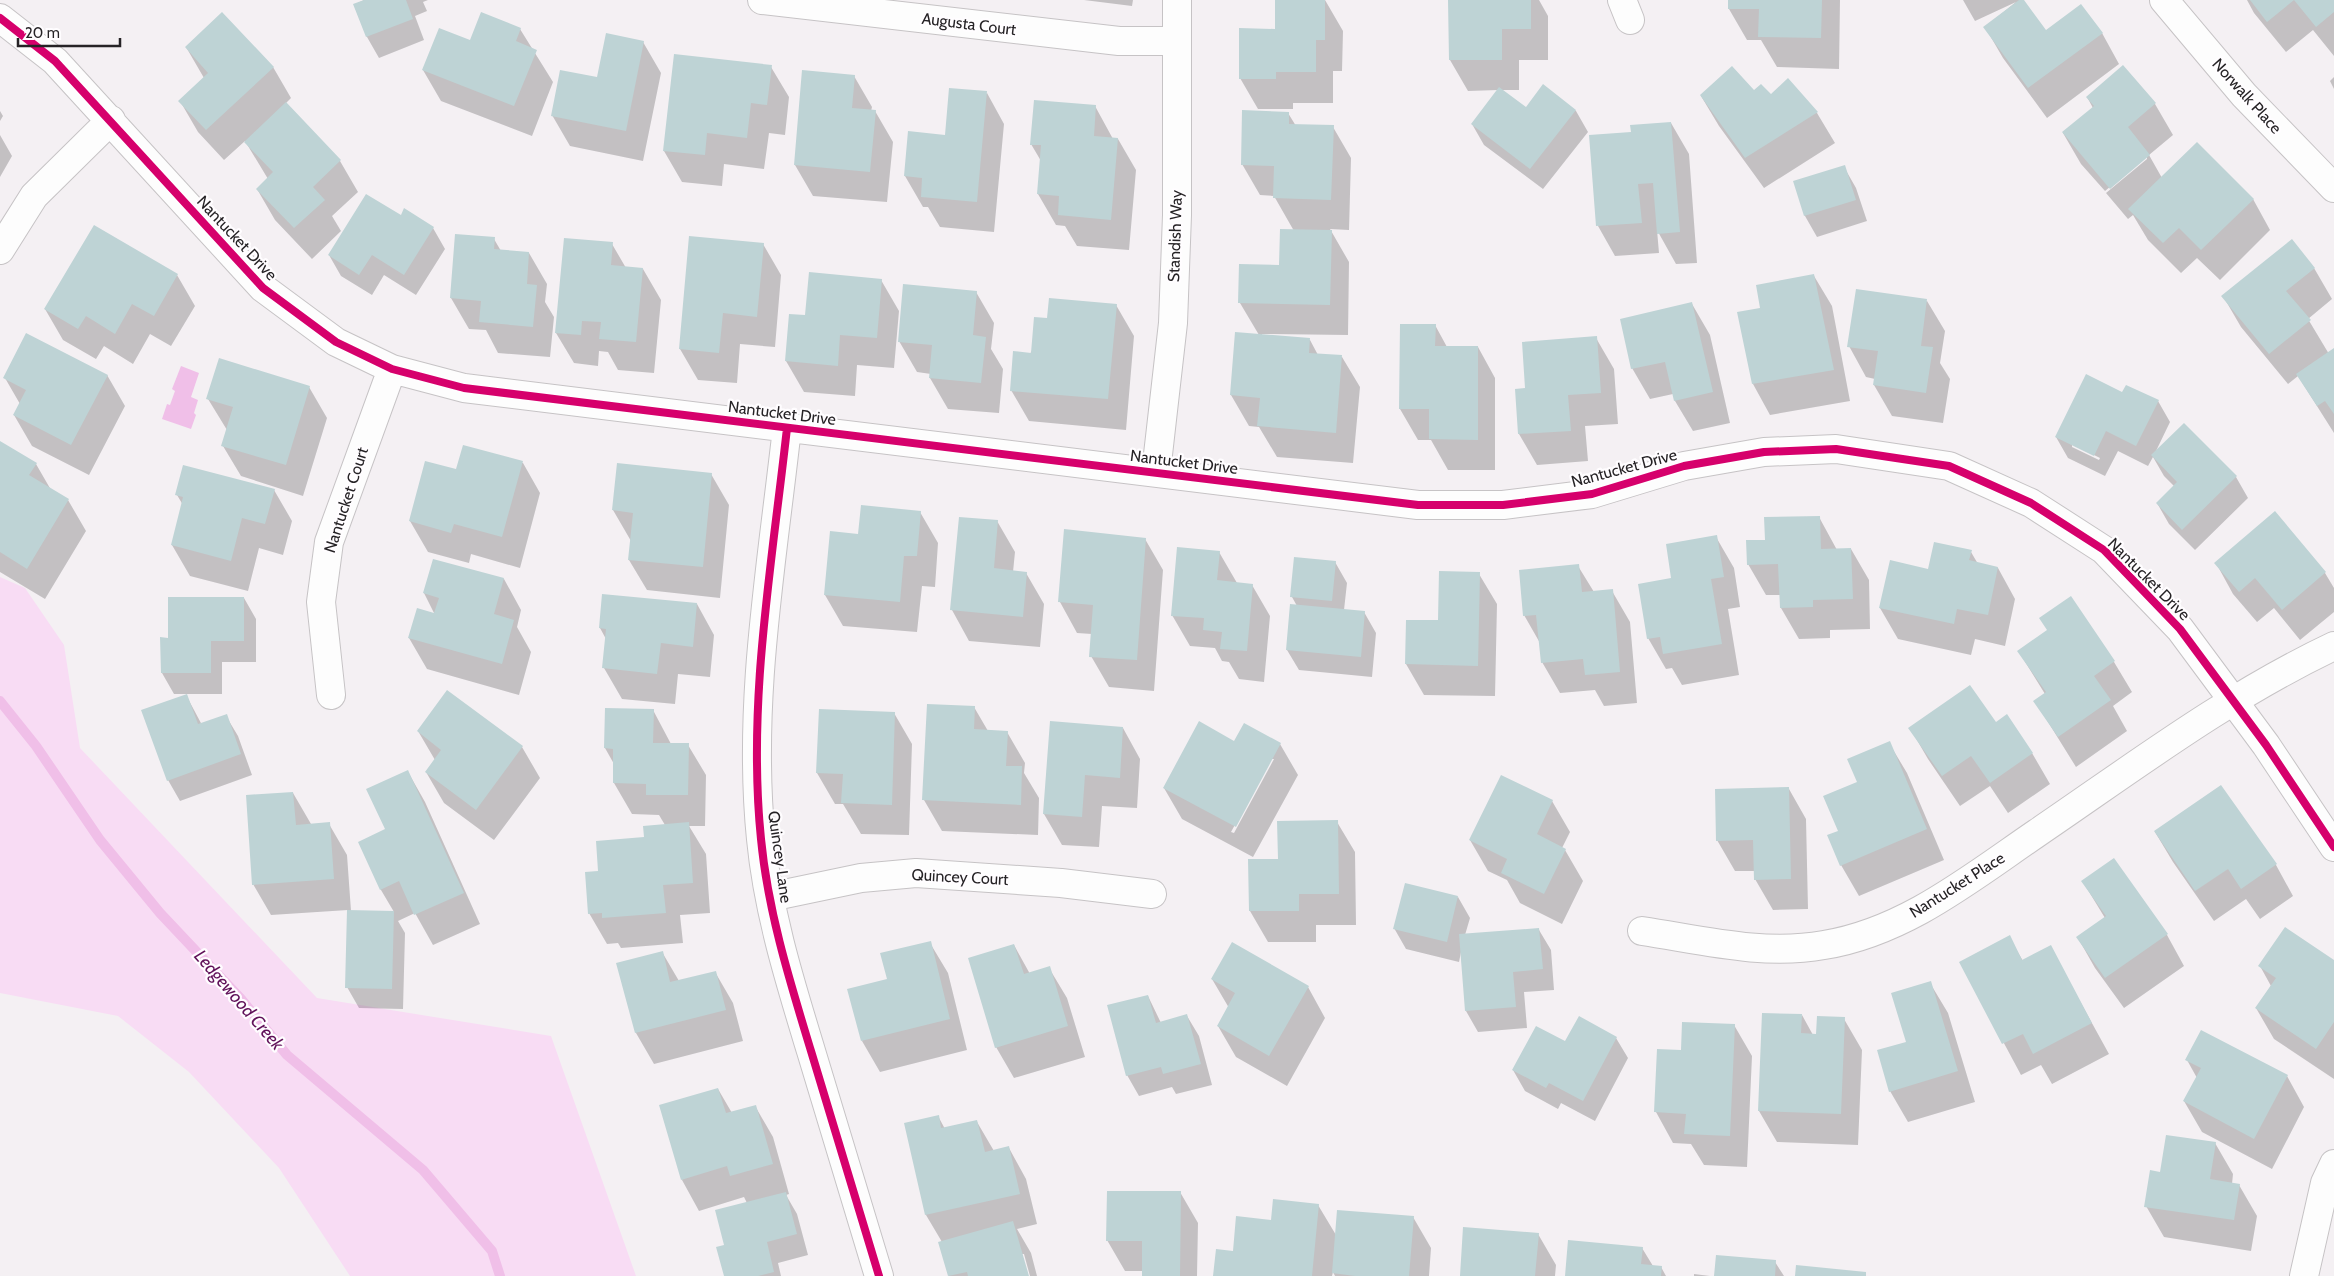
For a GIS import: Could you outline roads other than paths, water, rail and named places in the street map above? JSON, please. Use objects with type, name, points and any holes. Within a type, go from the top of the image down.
[{"type":"street","name":"Augusta Court","points":[[762,0],[1119,41],[1177,41]]},
{"type":"street","name":"Standish Way","points":[[1156,472],[1173,323],[1177,215],[1177,0]]},
{"type":"street","name":"Norwalk Place","points":[[2164,0],[2244,95],[2334,188]]},
{"type":"street","name":"Nantucket Drive","points":[[0,18],[55,61],[263,288],[336,342],[392,369],[464,388],[1418,505],[1504,506],[1592,494],[1684,466],[1764,452],[1836,449],[1949,466],[2031,503],[2104,550],[2180,629],[2233,700],[2334,847]]},
{"type":"street","points":[[0,250],[34,196],[111,120]]},
{"type":"street","name":"Nantucket Court","points":[[331,695],[321,602],[329,542],[392,369]]},
{"type":"street","name":"Quincey Lane","points":[[787,428],[758,695],[756,762],[761,841],[770,897],[786,966],[879,1276]]},
{"type":"street","points":[[2233,700],[2285,669],[2334,646]]},
{"type":"street","name":"Nantucket Place","points":[[1642,931],[1760,950],[1824,946],[1883,930],[1948,894],[2233,700]]},
{"type":"street","name":"Quincey Court","points":[[770,897],[861,878],[916,873],[1061,883],[1152,894]]},
{"type":"street","points":[[2304,1276],[2325,1183],[2334,1164]]},
{"type":"waterway","name":"Ledgewood Creek","points":[[0,701],[36,746],[100,840],[160,913],[241,999],[287,1055],[423,1170],[492,1251],[500,1276]]}]
